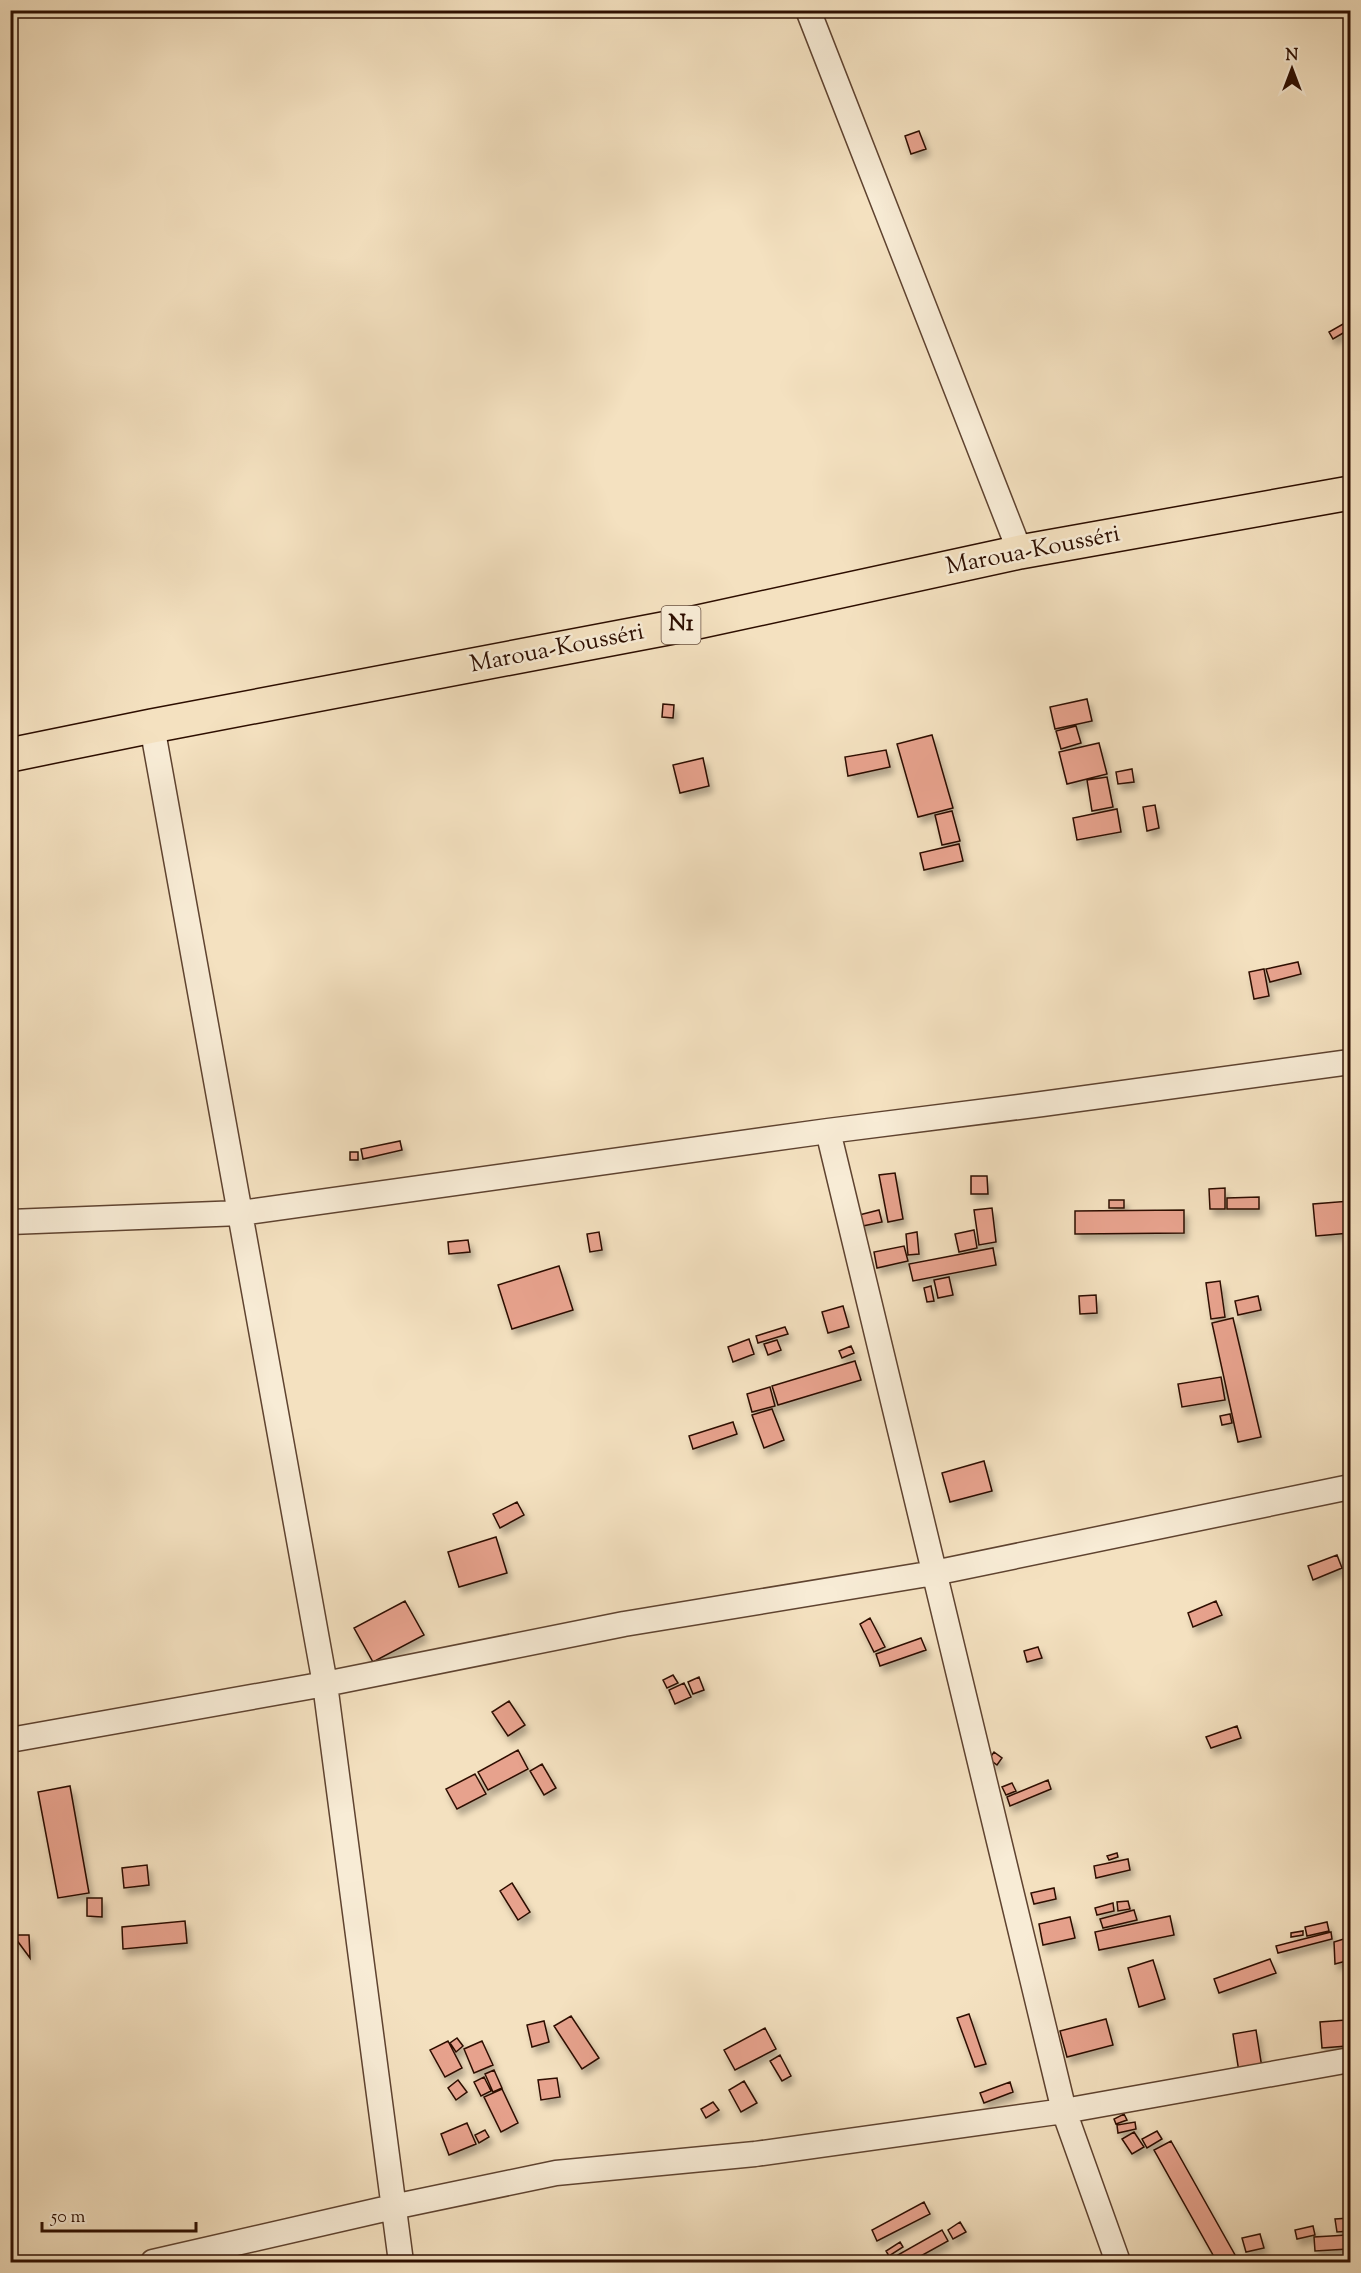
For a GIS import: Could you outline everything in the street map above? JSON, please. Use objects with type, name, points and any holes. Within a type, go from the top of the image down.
[{"type":"highway","name":"Maroua-Kousséri","points":[[10,755],[684,625],[1020,552],[1350,493]]},
{"type":"street","points":[[808,10],[1020,552]]},
{"type":"street","points":[[152,726],[325,1684],[400,2262]]},
{"type":"street","points":[[10,1222],[241,1213],[828,1131],[1350,1062]]},
{"type":"street","points":[[828,1131],[1064,2111],[1118,2262]]},
{"type":"street","points":[[10,1740],[325,1684],[624,1624],[934,1573],[1350,1487]]},
{"type":"street","points":[[153,2262],[393,2207],[555,2173],[755,2154],[1064,2111],[1350,2060]]},
{"type":"building","points":[[919,131],[926,149],[911,154],[905,136]]},
{"type":"building","points":[[1350,320],[1350,329],[1333,339],[1329,332]]},
{"type":"building","points":[[1087,699],[1092,721],[1055,729],[1050,707]]},
{"type":"building","points":[[663,704],[674,705],[673,718],[662,717]]},
{"type":"building","points":[[1076,726],[1081,743],[1061,749],[1056,731]]},
{"type":"building","points":[[932,735],[953,808],[918,817],[897,744]]},
{"type":"building","points":[[1099,743],[1107,774],[1067,784],[1059,752]]},
{"type":"building","points":[[886,750],[890,767],[848,776],[845,757]]},
{"type":"building","points":[[703,758],[709,786],[680,793],[673,765]]},
{"type":"building","points":[[1132,769],[1134,782],[1118,784],[1116,772]]},
{"type":"building","points":[[1107,777],[1113,807],[1092,811],[1087,780]]},
{"type":"building","points":[[1155,805],[1159,828],[1147,831],[1143,807]]},
{"type":"building","points":[[1117,809],[1121,832],[1077,840],[1073,818]]},
{"type":"building","points":[[952,811],[960,841],[942,845],[935,815]]},
{"type":"building","points":[[959,844],[963,861],[924,870],[920,853]]},
{"type":"building","points":[[1298,962],[1301,974],[1270,982],[1266,969]]},
{"type":"building","points":[[1264,969],[1269,996],[1254,999],[1249,972]]},
{"type":"building","points":[[400,1141],[402,1150],[363,1159],[361,1149]]},
{"type":"building","points":[[350,1152],[358,1152],[358,1160],[350,1160]]},
{"type":"building","points":[[895,1173],[903,1219],[888,1222],[879,1175]]},
{"type":"building","points":[[971,1176],[987,1176],[988,1194],[971,1194]]},
{"type":"building","points":[[1225,1188],[1225,1209],[1210,1209],[1209,1189]]},
{"type":"building","points":[[1259,1197],[1259,1209],[1227,1209],[1227,1198]]},
{"type":"building","points":[[1109,1200],[1124,1200],[1124,1208],[1109,1208]]},
{"type":"building","points":[[1350,1201],[1350,1233],[1316,1236],[1313,1204]]},
{"type":"building","points":[[992,1208],[996,1242],[979,1245],[974,1210]]},
{"type":"building","points":[[879,1210],[882,1222],[858,1227],[855,1216]]},
{"type":"building","points":[[1184,1210],[1184,1233],[1075,1234],[1075,1211]]},
{"type":"building","points":[[974,1230],[977,1248],[959,1252],[955,1234]]},
{"type":"building","points":[[599,1232],[602,1250],[590,1252],[587,1234]]},
{"type":"building","points":[[917,1232],[919,1254],[908,1255],[906,1234]]},
{"type":"building","points":[[468,1240],[470,1252],[449,1254],[448,1242]]},
{"type":"building","points":[[904,1246],[908,1261],[877,1268],[874,1252]]},
{"type":"building","points":[[993,1248],[996,1265],[913,1281],[909,1264]]},
{"type":"building","points":[[559,1266],[573,1310],[512,1329],[498,1285]]},
{"type":"building","points":[[949,1277],[953,1295],[938,1298],[934,1280]]},
{"type":"building","points":[[1220,1281],[1225,1317],[1211,1319],[1206,1283]]},
{"type":"building","points":[[931,1286],[934,1301],[927,1302],[924,1288]]},
{"type":"building","points":[[1096,1295],[1097,1313],[1080,1314],[1079,1296]]},
{"type":"building","points":[[1258,1296],[1261,1310],[1238,1315],[1235,1301]]},
{"type":"building","points":[[843,1306],[849,1327],[828,1333],[822,1312]]},
{"type":"building","points":[[1233,1318],[1261,1437],[1238,1442],[1212,1323]]},
{"type":"building","points":[[785,1327],[788,1334],[758,1343],[756,1336]]},
{"type":"building","points":[[749,1339],[754,1354],[733,1362],[728,1347]]},
{"type":"building","points":[[777,1340],[781,1350],[768,1355],[764,1344]]},
{"type":"building","points":[[851,1346],[854,1353],[842,1358],[839,1351]]},
{"type":"building","points":[[855,1361],[861,1380],[778,1405],[772,1386]]},
{"type":"building","points":[[1221,1377],[1225,1400],[1182,1407],[1178,1384]]},
{"type":"building","points":[[770,1387],[775,1406],[752,1412],[747,1394]]},
{"type":"building","points":[[772,1409],[784,1440],[764,1448],[752,1415]]},
{"type":"building","points":[[1230,1414],[1232,1423],[1222,1425],[1220,1416]]},
{"type":"building","points":[[733,1422],[737,1434],[693,1449],[689,1436]]},
{"type":"building","points":[[984,1461],[992,1491],[950,1502],[942,1473]]},
{"type":"building","points":[[517,1502],[524,1515],[500,1528],[493,1514]]},
{"type":"building","points":[[496,1537],[507,1573],[459,1587],[448,1552]]},
{"type":"building","points":[[1337,1555],[1342,1568],[1313,1580],[1308,1566]]},
{"type":"building","points":[[405,1601],[424,1635],[373,1662],[354,1628]]},
{"type":"building","points":[[1216,1601],[1222,1615],[1193,1627],[1188,1613]]},
{"type":"building","points":[[870,1618],[885,1647],[874,1652],[860,1624]]},
{"type":"building","points":[[921,1638],[926,1650],[880,1666],[876,1654]]},
{"type":"building","points":[[1038,1647],[1042,1658],[1027,1662],[1024,1651]]},
{"type":"building","points":[[673,1675],[678,1683],[667,1688],[663,1680]]},
{"type":"building","points":[[699,1677],[704,1690],[693,1694],[688,1682]]},
{"type":"building","points":[[684,1683],[691,1697],[675,1704],[669,1690]]},
{"type":"building","points":[[509,1701],[525,1725],[508,1736],[492,1712]]},
{"type":"building","points":[[1237,1726],[1241,1738],[1211,1748],[1206,1737]]},
{"type":"building","points":[[518,1750],[528,1769],[488,1790],[478,1772]]},
{"type":"building","points":[[994,1752],[1002,1758],[997,1765],[989,1759]]},
{"type":"building","points":[[542,1764],[556,1788],[544,1795],[530,1771]]},
{"type":"building","points":[[475,1774],[486,1794],[457,1809],[446,1789]]},
{"type":"building","points":[[1048,1780],[1051,1789],[1010,1806],[1007,1797]]},
{"type":"building","points":[[1012,1783],[1016,1791],[1006,1795],[1002,1787]]},
{"type":"building","points":[[70,1786],[89,1893],[58,1898],[38,1792]]},
{"type":"building","points":[[1117,1853],[1118,1857],[1109,1860],[1107,1856]]},
{"type":"building","points":[[1128,1859],[1130,1870],[1096,1878],[1094,1866]]},
{"type":"building","points":[[147,1865],[149,1885],[124,1888],[122,1868]]},
{"type":"building","points":[[512,1883],[530,1912],[518,1920],[500,1891]]},
{"type":"building","points":[[1054,1888],[1056,1899],[1034,1904],[1031,1893]]},
{"type":"building","points":[[87,1898],[102,1898],[102,1917],[87,1916]]},
{"type":"building","points":[[1128,1901],[1130,1909],[1118,1911],[1117,1902]]},
{"type":"building","points":[[1113,1903],[1114,1911],[1097,1915],[1095,1908]]},
{"type":"building","points":[[1134,1910],[1137,1920],[1103,1928],[1100,1919]]},
{"type":"building","points":[[1170,1916],[1174,1935],[1099,1950],[1095,1932]]},
{"type":"building","points":[[1070,1917],[1075,1938],[1043,1945],[1039,1924]]},
{"type":"building","points":[[185,1921],[187,1943],[123,1949],[122,1927]]},
{"type":"building","points":[[1327,1922],[1329,1931],[1307,1936],[1305,1927]]},
{"type":"building","points":[[1303,1931],[1303,1935],[1291,1937],[1291,1933]]},
{"type":"building","points":[[1331,1932],[1332,1939],[1278,1953],[1276,1946]]},
{"type":"building","points":[[13,1935],[29,1935],[30,1958]]},
{"type":"building","points":[[1350,1937],[1350,1960],[1335,1964],[1334,1942]]},
{"type":"building","points":[[1270,1959],[1276,1973],[1219,1993],[1214,1979]]},
{"type":"building","points":[[1153,1960],[1165,1999],[1139,2007],[1128,1968]]},
{"type":"building","points":[[969,2014],[986,2064],[975,2067],[957,2018]]},
{"type":"building","points":[[571,2016],[599,2058],[582,2069],[554,2026]]},
{"type":"building","points":[[1106,2019],[1113,2045],[1067,2057],[1060,2031]]},
{"type":"building","points":[[1346,2020],[1347,2046],[1322,2048],[1320,2022]]},
{"type":"building","points":[[544,2021],[549,2042],[532,2047],[527,2025]]},
{"type":"building","points":[[765,2028],[776,2049],[735,2070],[724,2050]]},
{"type":"building","points":[[1256,2030],[1262,2068],[1239,2072],[1233,2034]]},
{"type":"building","points":[[457,2038],[463,2046],[456,2052],[450,2043]]},
{"type":"building","points":[[448,2041],[462,2068],[445,2077],[430,2050]]},
{"type":"building","points":[[482,2041],[493,2065],[474,2073],[464,2049]]},
{"type":"building","points":[[780,2055],[791,2076],[782,2081],[770,2061]]},
{"type":"building","points":[[494,2070],[502,2088],[493,2092],[485,2074]]},
{"type":"building","points":[[484,2077],[491,2091],[481,2096],[474,2082]]},
{"type":"building","points":[[557,2078],[560,2097],[541,2100],[538,2080]]},
{"type":"building","points":[[458,2080],[467,2092],[456,2100],[448,2088]]},
{"type":"building","points":[[744,2081],[757,2103],[741,2112],[729,2090]]},
{"type":"building","points":[[1010,2082],[1013,2092],[984,2103],[980,2093]]},
{"type":"building","points":[[502,2089],[518,2123],[501,2132],[484,2097]]},
{"type":"building","points":[[713,2102],[719,2110],[706,2118],[701,2109]]},
{"type":"building","points":[[1124,2114],[1127,2120],[1116,2124],[1114,2119]]},
{"type":"building","points":[[1135,2122],[1136,2129],[1118,2133],[1117,2125]]},
{"type":"building","points":[[467,2123],[476,2144],[449,2155],[441,2134]]},
{"type":"building","points":[[485,2130],[489,2137],[479,2143],[475,2135]]},
{"type":"building","points":[[1157,2131],[1162,2139],[1147,2148],[1142,2139]]},
{"type":"building","points":[[1134,2132],[1144,2147],[1132,2154],[1122,2139]]},
{"type":"building","points":[[1171,2141],[1239,2262],[1217,2262],[1154,2150]]},
{"type":"building","points":[[924,2202],[930,2214],[877,2241],[872,2230]]},
{"type":"building","points":[[1350,2218],[1350,2231],[1337,2232],[1335,2219]]},
{"type":"building","points":[[960,2222],[966,2232],[953,2239],[948,2230]]},
{"type":"building","points":[[1313,2226],[1315,2235],[1297,2239],[1295,2230]]},
{"type":"building","points":[[942,2230],[948,2241],[910,2262],[890,2262],[889,2260]]},
{"type":"building","points":[[1260,2234],[1264,2248],[1246,2252],[1242,2238]]},
{"type":"building","points":[[1347,2235],[1348,2249],[1315,2251],[1314,2237]]},
{"type":"building","points":[[900,2242],[903,2247],[889,2256],[886,2251]]}]
